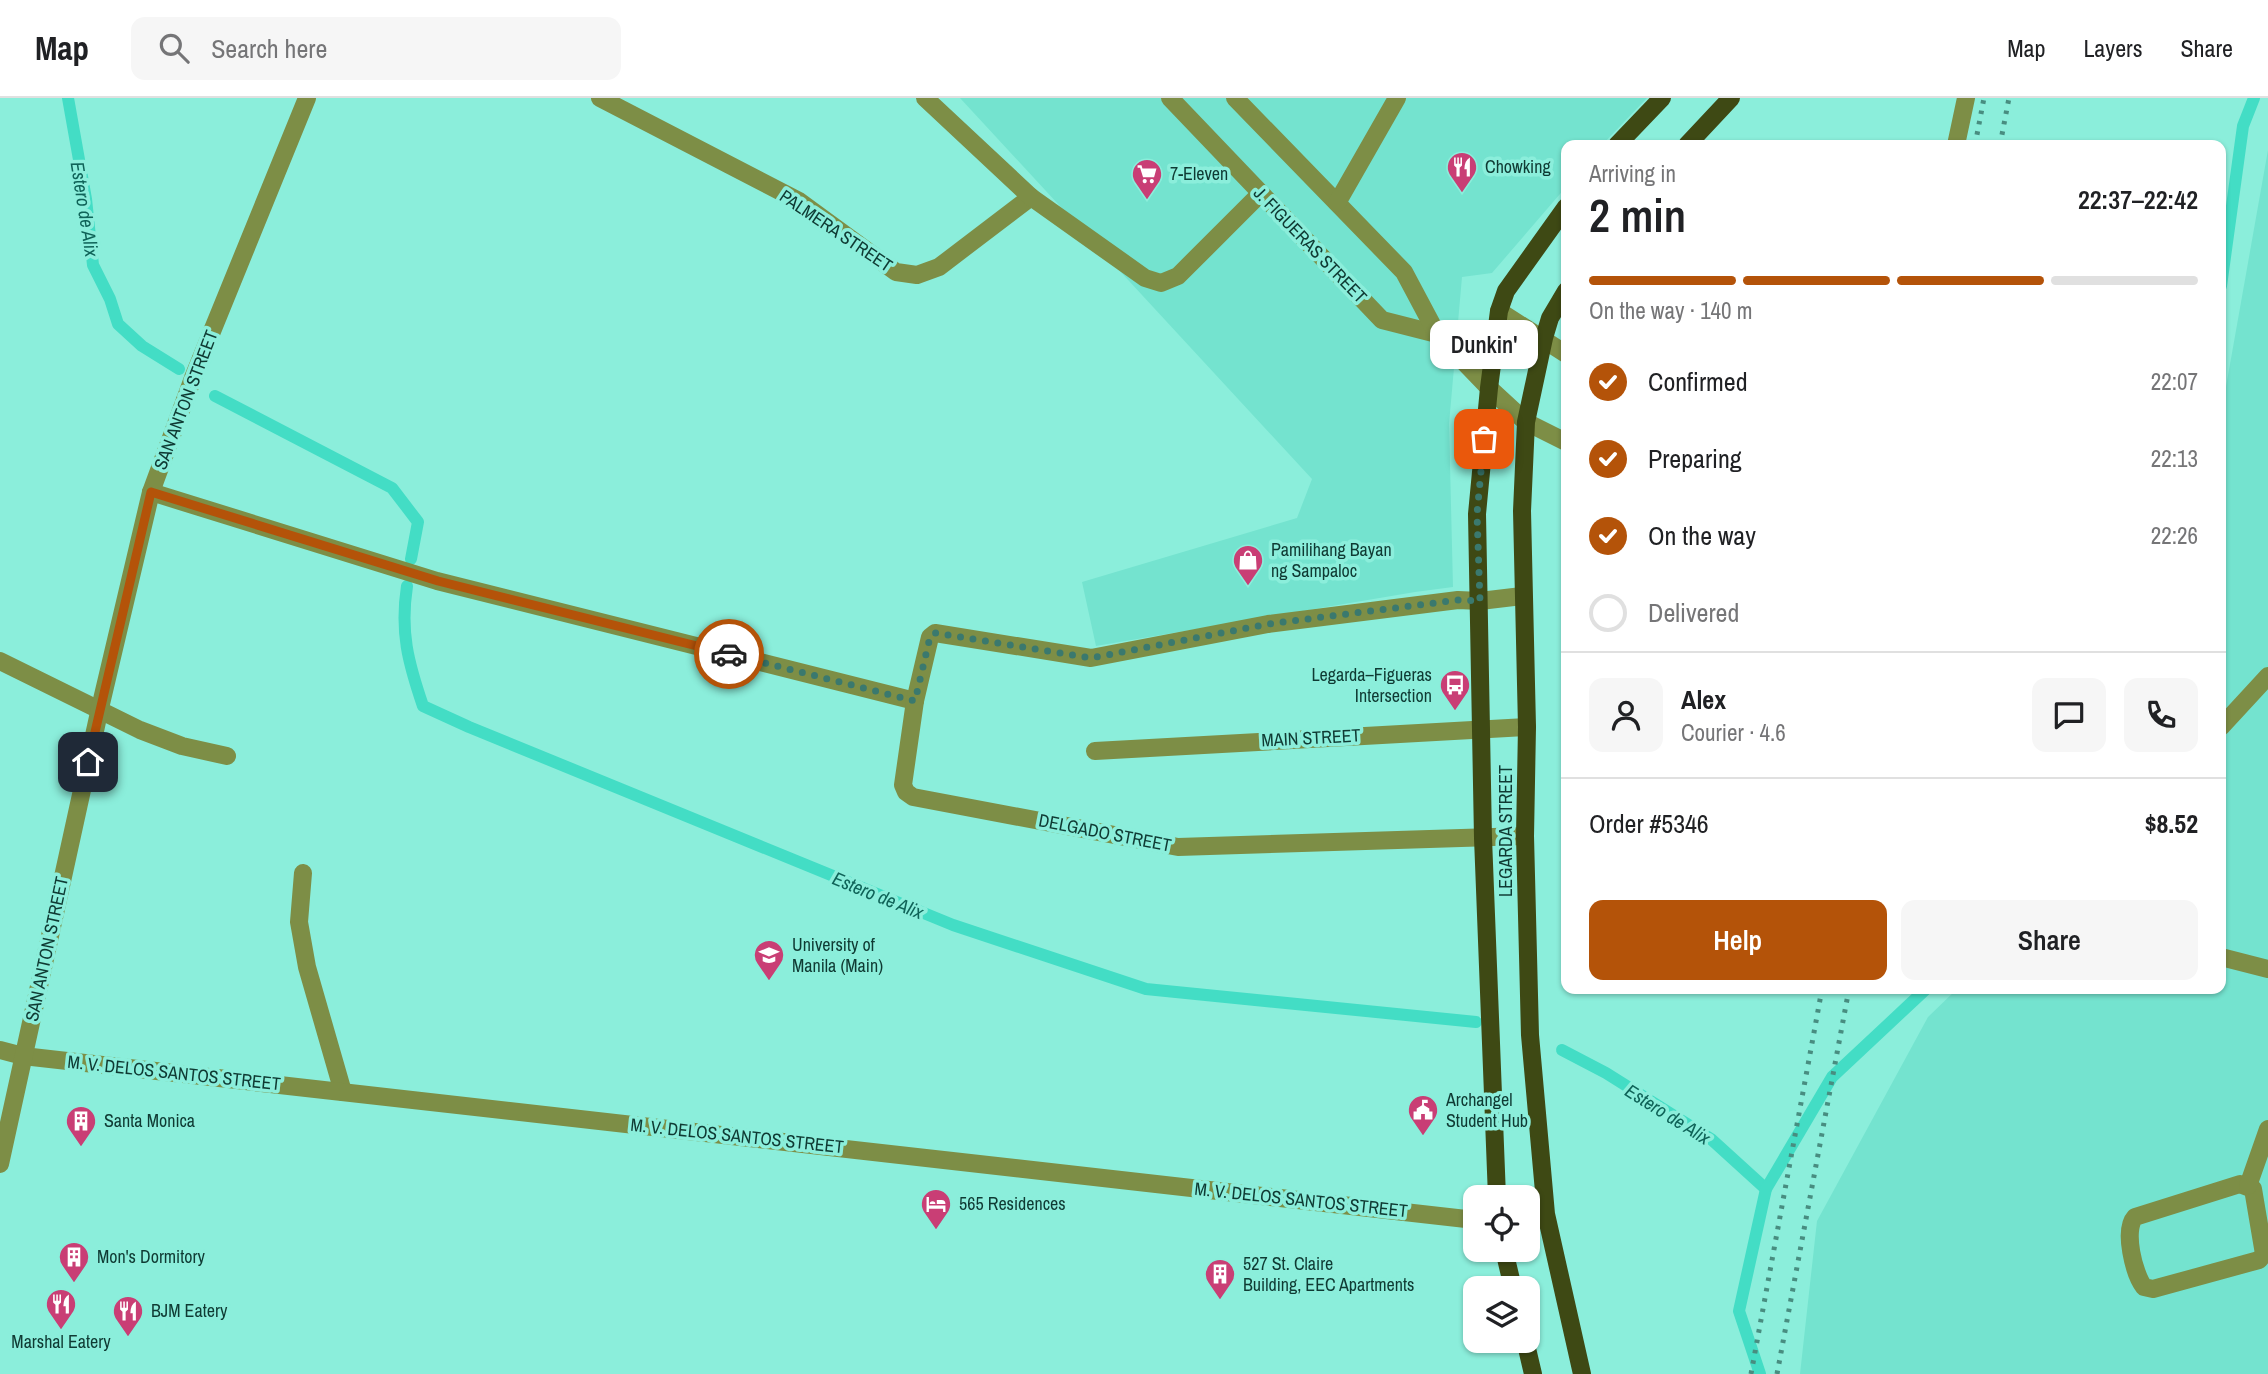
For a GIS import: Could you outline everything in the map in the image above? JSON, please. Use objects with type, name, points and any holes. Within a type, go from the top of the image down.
[{"type":"main road","points":[[1627,140],[1662,98]]},
{"type":"main road","points":[[1692,140],[1731,98]]},
{"type":"main road","name":"LEGARDA STREET","points":[[1497,1185],[1483,838],[1477,514],[1499,311],[1506,291],[1561,214]]},
{"type":"main road","name":"LEGARDA STREET","points":[[1561,299],[1550,318],[1544,338],[1526,422],[1522,500],[1522,596],[1527,727],[1525,835],[1530,1035],[1546,1214],[1582,1374]]},
{"type":"main road","points":[[1528,1353],[1533,1374]]},
{"type":"street","name":"SAN ANTON STREET","points":[[0,1164],[100,708],[151,492],[193,378],[307,98]]},
{"type":"street","name":"PALMERA STREET","points":[[600,98],[799,201],[896,272],[917,275],[939,267],[1031,197]]},
{"type":"street","points":[[925,98],[1031,197],[1145,278],[1161,283],[1178,276],[1260,194]]},
{"type":"street","name":"J. FIGUERAS STREET","points":[[1170,98],[1382,320],[1437,334]]},
{"type":"street","points":[[1235,98],[1404,272],[1437,334],[1526,422],[1561,440]]},
{"type":"street","points":[[1337,203],[1397,98]]},
{"type":"street","points":[[1957,140],[1966,98]]},
{"type":"street","points":[[1499,311],[1561,350]]},
{"type":"street","points":[[151,492],[438,581],[915,701]]},
{"type":"street","points":[[1480,601],[1522,596]]},
{"type":"street","name":"DELGADO STREET","points":[[1480,601],[1458,600],[1268,624],[1091,658],[935,633],[930,637],[915,701],[903,785],[906,792],[913,797],[1178,847],[1525,835]]},
{"type":"street","points":[[0,661],[140,730],[182,747],[227,756]]},
{"type":"street","points":[[2226,722],[2268,676]]},
{"type":"street","name":"MAIN STREET","points":[[1096,751],[1527,727]]},
{"type":"street","points":[[303,873],[299,922],[307,967],[343,1092]]},
{"type":"street","points":[[2226,958],[2268,969]]},
{"type":"street","name":"M. V. DELOS SANTOS STREET","points":[[0,1050],[23,1056],[1463,1219]]},
{"type":"street","points":[[2248,1186],[2268,1129]]},
{"type":"street","points":[[2240,1184],[2248,1186],[2253,1189],[2264,1244],[2264,1254],[2259,1260],[2153,1289],[2144,1287],[2138,1280],[2128,1232],[2129,1223],[2135,1217],[2240,1184]]},
{"type":"shaded area","points":[[960,98],[1647,98],[1607,140],[1561,140],[1561,193],[1492,273],[1462,277],[1449,424],[1453,587],[1096,646],[1082,582],[1297,518],[1312,479]]},
{"type":"shaded area","points":[[2268,150],[2268,1374],[1800,1374],[1817,1221],[1928,1017],[1952,994],[2226,994],[2226,387]]},
{"type":"waterway","name":"Estero de Alix","points":[[68,98],[86,199],[93,265],[110,299],[118,324],[142,346],[179,369]]},
{"type":"waterway","points":[[2226,250],[2243,126],[2254,98]]},
{"type":"waterway","name":"Estero de Alix","points":[[215,396],[392,488],[418,522],[411,559]]},
{"type":"waterway","name":"Estero de Alix","points":[[407,586],[405,633],[413,675],[423,706],[953,925],[1146,989],[1476,1022]]},
{"type":"waterway","points":[[1760,1374],[1739,1311],[1766,1189],[1832,1077],[1921,994]]},
{"type":"waterway","name":"Estero de Alix","points":[[1562,1050],[1606,1073],[1711,1139],[1766,1189]]},
{"type":"railway","points":[[1976,140],[1984,98]]},
{"type":"railway","points":[[2001,140],[2009,98]]},
{"type":"railway","points":[[1751,1374],[1821,994]]},
{"type":"railway","points":[[1777,1374],[1848,994]]},
{"type":"way so far","points":[[729,654],[915,701],[930,637],[935,633],[1091,658],[1268,624],[1458,600],[1480,601],[1477,514],[1484,439]]},
{"type":"place","name":"Chowking","points":[[1462,194]]},
{"type":"place","name":"7-Eleven","points":[[1147,201]]},
{"type":"place","name":"Dunkin'","points":[[1484,439]]},
{"type":"place","name":"Pamilihang Bayan ng Sampaloc","points":[[1248,587]]},
{"type":"place","name":"Legarda–Figueras Intersection","points":[[1455,712]]},
{"type":"place","name":"University of Manila (Main)","points":[[769,982]]},
{"type":"place","name":"Archangel Student Hub","points":[[1423,1137]]},
{"type":"place","name":"Santa Monica","points":[[81,1148]]},
{"type":"place","name":"565 Residences","points":[[936,1231]]},
{"type":"place","name":"Mon's Dormitory","points":[[74,1284]]},
{"type":"place","name":"527 St. Claire Building, EEC Apartments","points":[[1220,1301]]},
{"type":"place","name":"Marshal Eatery","points":[[61,1331]]},
{"type":"place","name":"BJM Eatery","points":[[128,1338]]},
{"type":"route","points":[[88,762],[151,492],[438,581],[729,654]]}]
